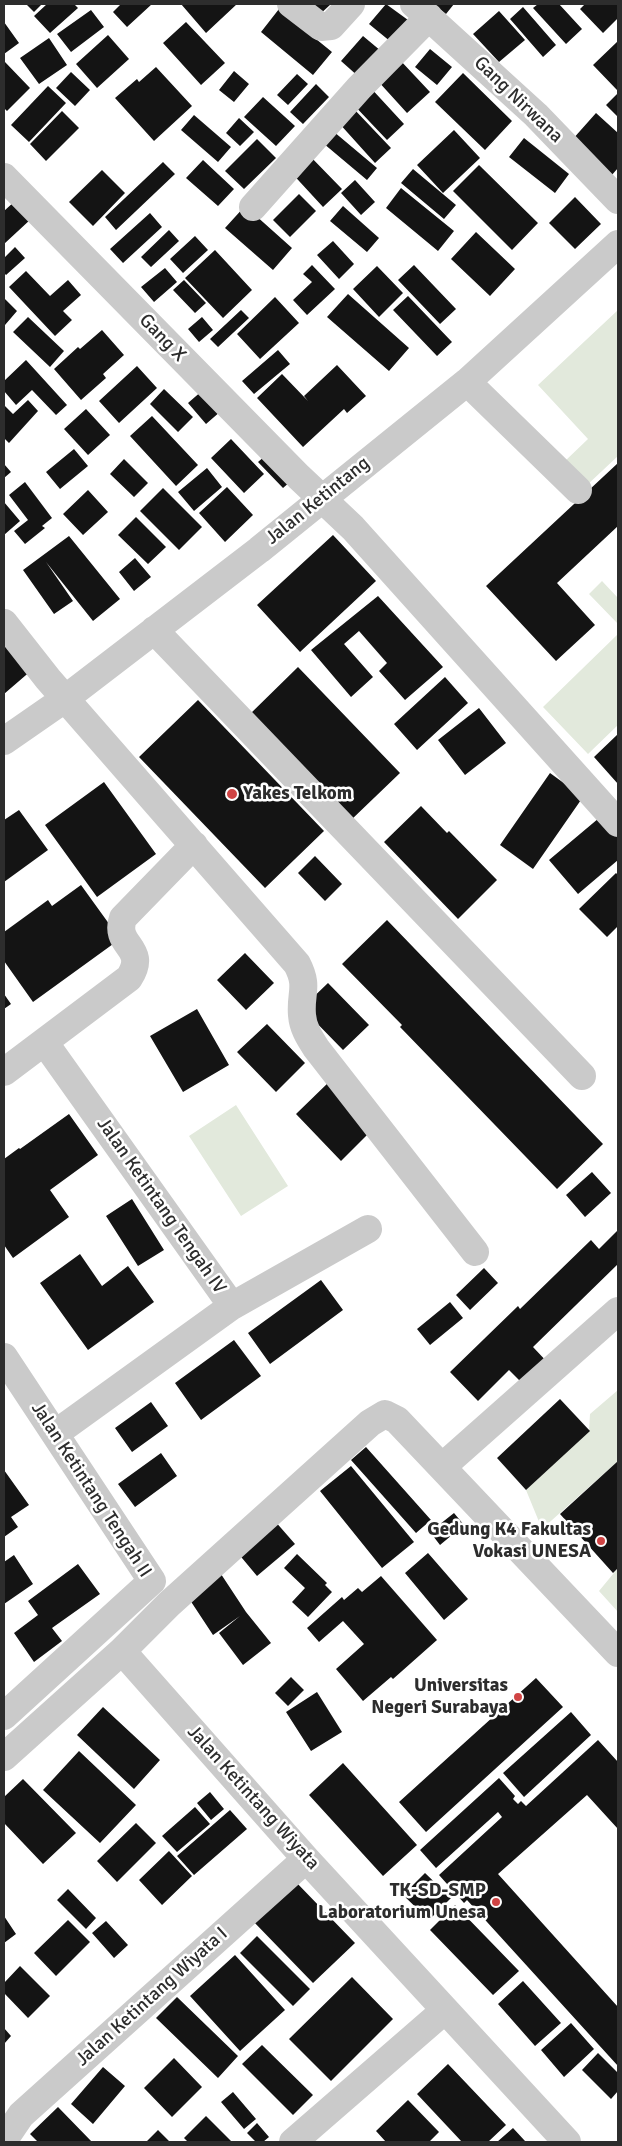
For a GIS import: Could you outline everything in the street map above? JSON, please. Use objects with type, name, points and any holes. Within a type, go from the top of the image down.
[{"type":"street","points":[[291,4],[321,27],[331,26],[351,4]]},
{"type":"street","points":[[253,207],[358,88],[422,10]]},
{"type":"street","name":"Gang Nirwana","points":[[422,10],[536,115],[618,200]]},
{"type":"street","name":"Gang X","points":[[4,177],[321,499],[353,528],[618,823]]},
{"type":"street","name":"Jalan Ketintang","points":[[4,741],[66,698],[259,550],[467,382],[618,244]]},
{"type":"street","points":[[467,382],[578,490]]},
{"type":"street","points":[[4,622],[66,698],[297,964],[303,976],[304,990],[301,1014],[305,1031],[475,1252]]},
{"type":"street","points":[[154,630],[582,1076]]},
{"type":"street","points":[[4,1072],[129,978],[136,968],[136,957],[122,936],[120,928],[123,918],[194,845]]},
{"type":"street","name":"Jalan Ketintang Tengah IV","points":[[45,1043],[232,1306],[56,1433]]},
{"type":"street","points":[[232,1306],[368,1229]]},
{"type":"street","points":[[442,1467],[618,1311]]},
{"type":"street","name":"Jalan Ketintang Tengah II","points":[[4,1357],[152,1581],[4,1716]]},
{"type":"street","points":[[4,1757],[122,1650],[169,1604],[370,1423],[385,1414],[397,1420],[618,1653]]},
{"type":"street","name":"Jalan Ketintang Wiyata","points":[[122,1650],[306,1859],[567,2142]]},
{"type":"street","name":"Jalan Ketintang Wiyata I","points":[[4,2140],[21,2115],[306,1859]]},
{"type":"street","points":[[293,2142],[445,2010]]},
{"type":"shaded area","points":[[618,310],[618,456],[586,486],[564,462],[588,439],[538,385]]},
{"type":"shaded area","points":[[602,581],[618,598],[618,624],[589,594]]},
{"type":"shaded area","points":[[618,634],[618,725],[588,754],[543,707]]},
{"type":"shaded area","points":[[236,1105],[288,1186],[241,1216],[189,1136]]},
{"type":"shaded area","points":[[618,1390],[618,1461],[542,1529],[526,1490],[589,1431],[590,1414]]},
{"type":"shaded area","points":[[618,1568],[618,1612],[599,1591]]},
{"type":"building","points":[[26,4],[42,4],[34,12]]},
{"type":"building","points":[[47,4],[74,4],[78,8],[50,33],[34,16]]},
{"type":"building","points":[[121,4],[152,4],[127,27],[113,12]]},
{"type":"building","points":[[181,4],[237,4],[206,33]]},
{"type":"building","points":[[306,4],[331,4],[318,16]]},
{"type":"building","points":[[386,4],[408,20],[391,42],[369,24]]},
{"type":"building","points":[[433,4],[454,4],[446,14]]},
{"type":"building","points":[[538,4],[559,4],[582,29],[566,44],[533,8]]},
{"type":"building","points":[[585,4],[618,4],[618,18],[603,33],[580,9]]},
{"type":"building","points":[[523,7],[556,45],[543,57],[510,19]]},
{"type":"building","points":[[279,9],[332,52],[313,75],[261,32]]},
{"type":"building","points":[[91,10],[104,27],[71,52],[57,34]]},
{"type":"building","points":[[499,11],[525,40],[499,62],[473,34]]},
{"type":"building","points":[[4,22],[19,43],[4,54]]},
{"type":"building","points":[[186,22],[225,63],[201,85],[163,43]]},
{"type":"building","points":[[108,35],[129,59],[97,88],[76,64]]},
{"type":"building","points":[[363,36],[381,51],[359,77],[341,61]]},
{"type":"building","points":[[49,38],[67,65],[39,84],[20,58]]},
{"type":"building","points":[[618,41],[618,88],[617,90],[593,65]]},
{"type":"building","points":[[430,49],[452,67],[437,85],[415,67]]},
{"type":"building","points":[[399,59],[430,92],[407,113],[377,80]]},
{"type":"building","points":[[5,62],[30,88],[7,111],[4,108]]},
{"type":"building","points":[[156,67],[192,106],[154,141],[115,98],[137,79],[139,82]]},
{"type":"building","points":[[234,71],[249,84],[234,102],[219,90]]},
{"type":"building","points":[[71,72],[90,90],[75,106],[56,88]]},
{"type":"building","points":[[463,73],[512,121],[485,150],[435,102]]},
{"type":"building","points":[[297,74],[308,84],[288,105],[277,95]]},
{"type":"building","points":[[316,84],[329,97],[303,124],[290,112]]},
{"type":"building","points":[[368,85],[404,124],[387,140],[351,102]]},
{"type":"building","points":[[48,86],[66,103],[29,142],[11,125]]},
{"type":"building","points":[[618,93],[618,117],[606,105]]},
{"type":"building","points":[[263,97],[295,126],[276,146],[244,117]]},
{"type":"building","points":[[353,108],[391,148],[375,163],[338,122]]},
{"type":"building","points":[[62,111],[79,128],[46,161],[30,144]]},
{"type":"building","points":[[596,113],[618,133],[618,168],[611,176],[572,140]]},
{"type":"building","points":[[194,115],[231,147],[218,162],[181,130]]},
{"type":"building","points":[[239,118],[254,132],[240,146],[226,133]]},
{"type":"building","points":[[327,126],[377,168],[367,180],[317,138]]},
{"type":"building","points":[[454,130],[480,158],[443,193],[417,165]]},
{"type":"building","points":[[524,138],[569,174],[555,193],[509,157]]},
{"type":"building","points":[[257,139],[276,158],[244,189],[225,171]]},
{"type":"building","points":[[306,152],[342,189],[323,207],[288,169]]},
{"type":"building","points":[[203,160],[234,189],[218,206],[186,178]]},
{"type":"building","points":[[163,162],[175,174],[116,230],[105,217]]},
{"type":"building","points":[[479,165],[538,223],[512,250],[453,191]]},
{"type":"building","points":[[413,169],[456,205],[444,219],[401,183]]},
{"type":"building","points":[[102,170],[125,193],[93,226],[69,202]]},
{"type":"building","points":[[355,180],[375,202],[361,215],[341,193]]},
{"type":"building","points":[[401,188],[454,231],[438,251],[386,208]]},
{"type":"building","points":[[299,194],[316,211],[290,237],[273,220]]},
{"type":"building","points":[[575,197],[601,224],[575,249],[549,223]]},
{"type":"building","points":[[15,201],[31,219],[4,244],[4,211]]},
{"type":"building","points":[[245,206],[292,248],[273,270],[225,228]]},
{"type":"building","points":[[343,206],[379,238],[367,252],[330,221]]},
{"type":"building","points":[[150,213],[162,227],[123,263],[110,249]]},
{"type":"building","points":[[169,230],[179,241],[151,267],[141,257]]},
{"type":"building","points":[[476,232],[515,269],[490,296],[451,259]]},
{"type":"building","points":[[195,236],[208,250],[183,273],[170,259]]},
{"type":"building","points":[[333,241],[354,264],[339,279],[317,255]]},
{"type":"building","points":[[15,247],[25,258],[6,275],[4,273],[4,258]]},
{"type":"building","points":[[215,250],[252,290],[223,318],[185,278]]},
{"type":"building","points":[[312,265],[335,289],[307,315],[293,300],[312,282],[303,274]]},
{"type":"building","points":[[414,265],[456,309],[440,324],[398,280]]},
{"type":"building","points":[[377,266],[403,293],[379,317],[353,289]]},
{"type":"building","points":[[165,268],[177,282],[154,302],[141,287]]},
{"type":"building","points":[[26,271],[50,296],[68,280],[81,295],[63,311],[72,320],[55,336],[9,287]]},
{"type":"building","points":[[184,280],[206,303],[195,313],[173,290]]},
{"type":"building","points":[[348,294],[409,348],[389,371],[327,317]]},
{"type":"building","points":[[408,296],[452,342],[437,356],[393,310]]},
{"type":"building","points":[[275,297],[299,323],[260,359],[237,334]]},
{"type":"building","points":[[4,298],[17,311],[5,325],[4,324]]},
{"type":"building","points":[[241,310],[249,318],[218,347],[210,339]]},
{"type":"building","points":[[28,317],[64,351],[50,367],[13,332]]},
{"type":"building","points":[[202,317],[213,330],[199,342],[188,329]]},
{"type":"building","points":[[102,330],[124,355],[103,374],[106,378],[81,400],[54,369],[78,347],[80,349]]},
{"type":"building","points":[[278,350],[290,364],[254,394],[242,381]]},
{"type":"building","points":[[26,360],[67,405],[56,415],[32,390],[16,405],[4,391],[4,381]]},
{"type":"building","points":[[337,365],[366,396],[347,413],[344,409],[303,447],[257,398],[282,374],[308,401],[304,396]]},
{"type":"building","points":[[137,366],[157,388],[119,423],[99,401]]},
{"type":"building","points":[[164,389],[193,417],[178,432],[150,404]]},
{"type":"building","points":[[203,390],[221,411],[206,424],[188,403]]},
{"type":"building","points":[[28,400],[38,411],[9,443],[4,438],[4,405],[13,414]]},
{"type":"building","points":[[86,409],[110,435],[88,455],[64,429]]},
{"type":"building","points":[[152,416],[198,465],[176,486],[130,436]]},
{"type":"building","points":[[231,439],[264,474],[244,493],[211,458]]},
{"type":"building","points":[[74,449],[88,466],[60,489],[46,472]]},
{"type":"building","points":[[266,455],[291,481],[283,488],[258,462]]},
{"type":"building","points":[[124,459],[148,483],[134,497],[110,474]]},
{"type":"building","points":[[618,463],[618,526],[557,583],[595,625],[556,661],[486,586]]},
{"type":"building","points":[[4,464],[11,472],[4,478]]},
{"type":"building","points":[[207,468],[222,487],[194,511],[178,492]]},
{"type":"building","points":[[25,482],[52,518],[42,526],[45,528],[25,544],[14,531],[28,520],[9,495]]},
{"type":"building","points":[[227,487],[253,515],[225,542],[199,513]]},
{"type":"building","points":[[163,488],[202,527],[179,550],[140,511]]},
{"type":"building","points":[[88,490],[108,512],[83,535],[63,514]]},
{"type":"building","points":[[4,502],[20,521],[4,535]]},
{"type":"building","points":[[136,517],[166,547],[148,564],[118,535]]},
{"type":"building","points":[[333,535],[376,581],[300,652],[257,605]]},
{"type":"building","points":[[69,536],[120,599],[93,621],[46,562],[73,601],[54,614],[23,570]]},
{"type":"building","points":[[135,558],[151,577],[134,591],[119,572]]},
{"type":"building","points":[[378,596],[443,667],[405,700],[379,671],[387,663],[359,631],[344,644],[373,677],[351,697],[311,650]]},
{"type":"building","points":[[4,638],[33,669],[4,694]]},
{"type":"building","points":[[298,667],[400,773],[350,821],[248,716]]},
{"type":"building","points":[[445,677],[468,703],[417,750],[394,724]]},
{"type":"building","name":"Yakes Telkom","points":[[198,700],[324,831],[265,888],[139,757]]},
{"type":"building","points":[[479,708],[506,743],[465,775],[438,740]]},
{"type":"building","points":[[618,734],[618,784],[594,757]]},
{"type":"building","points":[[550,773],[583,797],[533,869],[500,845]]},
{"type":"building","points":[[104,782],[156,854],[97,897],[45,825]]},
{"type":"building","points":[[421,806],[447,833],[449,831],[497,880],[458,919],[384,842]]},
{"type":"building","points":[[19,810],[48,850],[4,882],[4,820]]},
{"type":"building","points":[[605,813],[618,828],[618,860],[578,894],[549,860]]},
{"type":"building","points":[[315,856],[342,884],[325,901],[298,873]]},
{"type":"building","points":[[616,873],[618,875],[618,926],[607,937],[579,909]]},
{"type":"building","points":[[81,885],[120,939],[33,1002],[4,961],[4,932],[48,900],[52,906]]},
{"type":"building","points":[[387,920],[603,1144],[557,1189],[400,1027],[402,1025],[342,964]]},
{"type":"building","points":[[245,953],[274,983],[246,1010],[217,980]]},
{"type":"building","points":[[328,983],[369,1025],[343,1050],[302,1008]]},
{"type":"building","points":[[4,994],[11,1004],[4,1009]]},
{"type":"building","points":[[197,1009],[229,1065],[183,1092],[150,1036]]},
{"type":"building","points":[[267,1024],[305,1063],[276,1092],[237,1052]]},
{"type":"building","points":[[331,1080],[376,1126],[341,1161],[296,1114]]},
{"type":"building","points":[[69,1114],[98,1155],[50,1190],[69,1217],[13,1258],[4,1245],[4,1159]]},
{"type":"building","points":[[592,1172],[611,1193],[585,1217],[566,1195]]},
{"type":"building","points":[[132,1199],[164,1250],[138,1266],[106,1216]]},
{"type":"building","points":[[618,1230],[618,1264],[533,1347],[550,1365],[527,1388],[509,1370],[478,1401],[450,1372],[518,1306],[520,1309],[591,1240],[599,1249]]},
{"type":"building","points":[[80,1254],[102,1286],[128,1266],[154,1302],[88,1350],[40,1283]]},
{"type":"building","points":[[484,1268],[498,1283],[470,1310],[456,1295]]},
{"type":"building","points":[[321,1280],[343,1310],[270,1364],[248,1333]]},
{"type":"building","points":[[450,1302],[463,1318],[430,1345],[417,1329]]},
{"type":"building","points":[[234,1340],[261,1376],[201,1420],[175,1383]]},
{"type":"building","points":[[560,1399],[590,1431],[526,1490],[497,1458]]},
{"type":"building","points":[[151,1402],[168,1426],[132,1452],[115,1428]]},
{"type":"building","points":[[366,1447],[431,1520],[416,1533],[351,1460]]},
{"type":"building","points":[[161,1453],[177,1476],[135,1507],[118,1484]]},
{"type":"building","name":"Gedung K4 Fakultas Vokasi UNESA","points":[[618,1461],[618,1568],[613,1573],[560,1514]]},
{"type":"building","points":[[351,1466],[414,1542],[382,1568],[320,1491]]},
{"type":"building","points":[[4,1470],[29,1505],[11,1517],[18,1527],[4,1537]]},
{"type":"building","points":[[454,1513],[464,1525],[440,1545],[430,1532]]},
{"type":"building","points":[[274,1520],[295,1544],[257,1576],[237,1552]]},
{"type":"building","points":[[428,1553],[468,1599],[444,1620],[405,1573]]},
{"type":"building","points":[[297,1554],[327,1583],[325,1585],[332,1592],[308,1617],[292,1602],[305,1588],[284,1568]]},
{"type":"building","points":[[14,1555],[33,1584],[4,1604],[4,1562]]},
{"type":"building","points":[[78,1564],[100,1594],[52,1628],[62,1641],[34,1662],[14,1633],[38,1615],[28,1601]]},
{"type":"building","points":[[219,1571],[246,1612],[271,1643],[243,1665],[219,1633],[240,1616],[213,1635],[186,1594]]},
{"type":"building","points":[[381,1576],[437,1640],[393,1679],[391,1677],[363,1701],[336,1669],[364,1644],[343,1621],[319,1642],[307,1628],[342,1597],[344,1600],[358,1588],[362,1592]]},
{"type":"building","points":[[291,1677],[304,1690],[288,1706],[275,1693]]},
{"type":"building","points":[[536,1678],[563,1707],[426,1832],[399,1802]]},
{"type":"building","points":[[317,1692],[342,1732],[311,1751],[286,1712]]},
{"type":"building","points":[[103,1707],[160,1760],[134,1789],[77,1735]]},
{"type":"building","points":[[571,1712],[591,1735],[524,1797],[503,1773]]},
{"type":"building","name":"TK-SD-SMP Laboratorium Unesa","points":[[598,1740],[618,1762],[618,1829],[587,1795],[498,1874],[618,2007],[618,2066],[467,1900],[464,1903],[439,1875],[502,1817],[498,1812],[436,1868],[420,1850],[499,1778],[515,1796],[513,1799],[518,1804],[521,1801],[526,1806]]},
{"type":"building","points":[[79,1751],[136,1805],[100,1843],[43,1790]]},
{"type":"building","points":[[343,1763],[417,1845],[383,1876],[309,1795]]},
{"type":"building","points":[[23,1779],[76,1833],[43,1864],[4,1823],[4,1797]]},
{"type":"building","points":[[210,1792],[224,1809],[211,1820],[197,1803]]},
{"type":"building","points":[[195,1807],[210,1824],[177,1852],[162,1836]]},
{"type":"building","points":[[230,1810],[247,1829],[194,1875],[177,1856]]},
{"type":"building","points":[[136,1823],[156,1843],[117,1882],[97,1861]]},
{"type":"building","points":[[169,1851],[192,1876],[162,1905],[139,1880]]},
{"type":"building","points":[[425,1873],[451,1898],[429,1920],[403,1895]]},
{"type":"building","points":[[293,1879],[355,1943],[313,1983],[251,1919]]},
{"type":"building","points":[[68,1889],[96,1918],[86,1929],[57,1900]]},
{"type":"building","points":[[455,1905],[519,1971],[493,1995],[430,1930]]},
{"type":"building","points":[[4,1916],[16,1934],[4,1943]]},
{"type":"building","points":[[68,1920],[90,1942],[56,1976],[34,1953]]},
{"type":"building","points":[[106,1921],[128,1945],[114,1958],[92,1933]]},
{"type":"building","points":[[257,1936],[310,1989],[293,2006],[240,1953]]},
{"type":"building","points":[[235,1955],[285,2010],[240,2051],[190,1996]]},
{"type":"building","points":[[20,1966],[50,1996],[28,2018],[4,1993],[4,1983]]},
{"type":"building","points":[[352,1977],[393,2019],[331,2081],[289,2039]]},
{"type":"building","points":[[523,1981],[561,2023],[535,2046],[498,2004]]},
{"type":"building","points":[[177,1997],[238,2056],[218,2078],[156,2018]]},
{"type":"building","points":[[571,2023],[594,2049],[564,2077],[541,2050]]},
{"type":"building","points":[[4,2028],[11,2036],[4,2044]]},
{"type":"building","points":[[262,2045],[313,2095],[293,2115],[242,2064]]},
{"type":"building","points":[[598,2053],[618,2073],[618,2091],[611,2099],[582,2070]]},
{"type":"building","points":[[174,2058],[202,2087],[172,2117],[144,2088]]},
{"type":"building","points":[[448,2064],[506,2125],[488,2142],[462,2142],[417,2094]]},
{"type":"building","points":[[103,2067],[125,2086],[93,2124],[71,2104]]},
{"type":"building","points":[[233,2092],[256,2119],[244,2129],[221,2102]]},
{"type":"building","points":[[408,2100],[439,2132],[429,2142],[386,2142],[376,2131]]},
{"type":"building","points":[[58,2107],[92,2142],[38,2142],[30,2134]]},
{"type":"building","points":[[206,2116],[232,2142],[188,2142],[184,2138]]},
{"type":"building","points":[[257,2123],[269,2137],[263,2142],[256,2142],[247,2133]]},
{"type":"building","points":[[513,2128],[525,2141],[497,2142]]},
{"type":"building","points":[[158,2130],[170,2142],[146,2142]]},
{"type":"place","name":"Yakes Telkom","points":[[232,794]]},
{"type":"place","name":"Gedung K4 Fakultas Vokasi UNESA","points":[[601,1541]]},
{"type":"place","name":"Universitas Negeri Surabaya","points":[[518,1697]]},
{"type":"place","name":"TK-SD-SMP Laboratorium Unesa","points":[[496,1902]]}]
